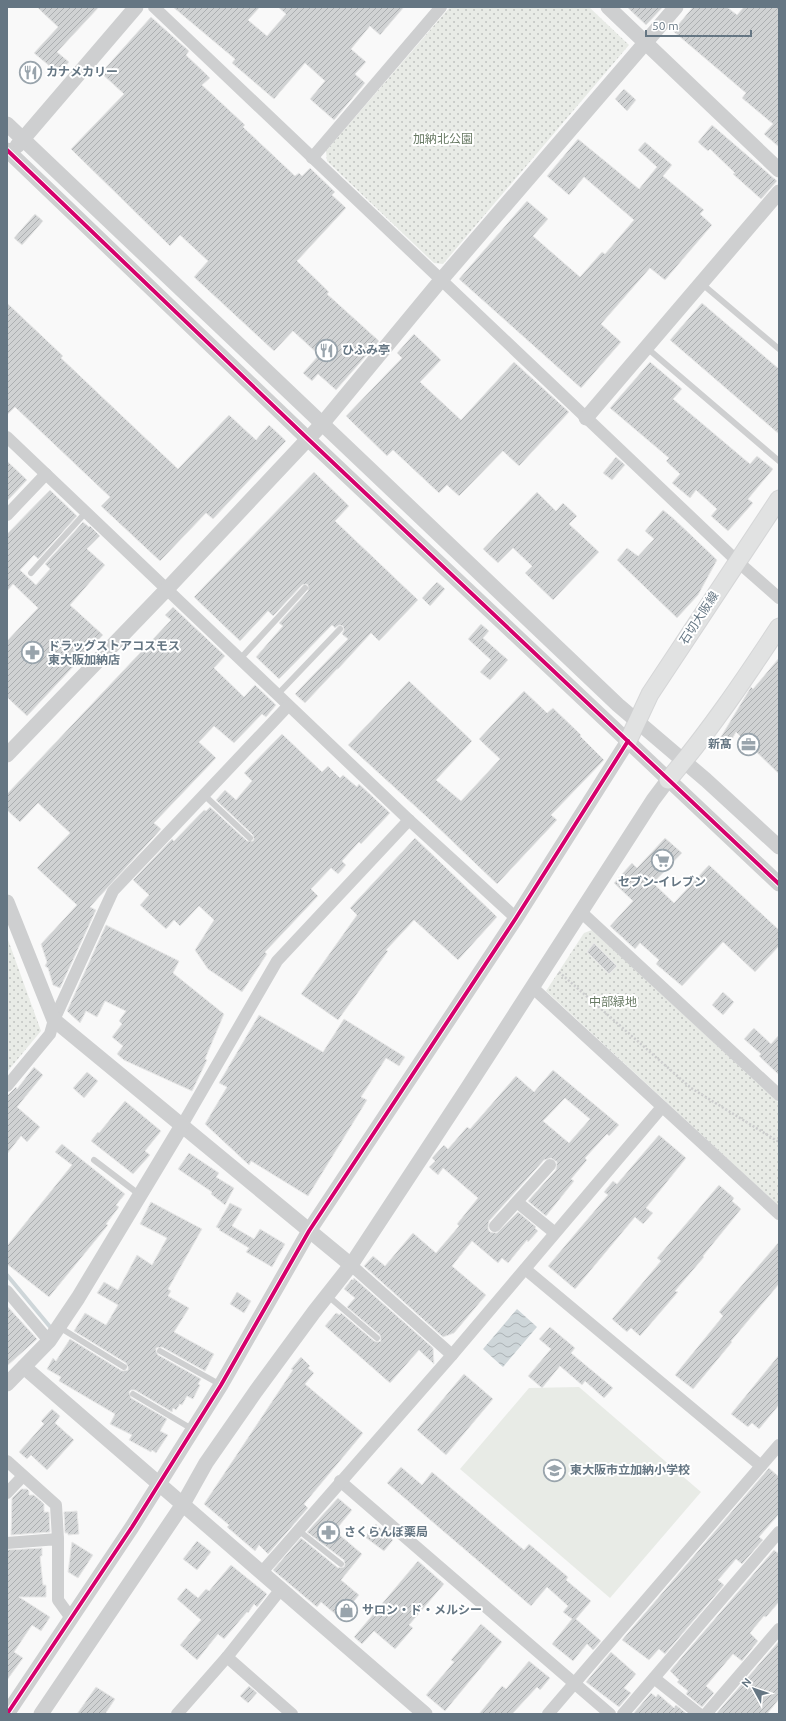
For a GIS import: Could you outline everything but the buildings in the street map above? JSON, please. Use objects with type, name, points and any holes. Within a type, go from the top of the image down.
[{"type":"main road","name":"石切大阪線","points":[[628,741],[650,694],[779,499]]},
{"type":"main road","points":[[668,780],[740,686],[779,627]]},
{"type":"street","points":[[136,7],[23,139],[8,153],[779,884]]},
{"type":"street","points":[[154,7],[737,561],[779,598]]},
{"type":"street","points":[[312,158],[441,7]]},
{"type":"street","points":[[608,7],[779,170]]},
{"type":"street","points":[[7,755],[167,589],[322,424],[441,280],[676,7]]},
{"type":"street","points":[[7,124],[636,722],[684,761],[779,847]]},
{"type":"street","points":[[586,418],[645,347],[779,192]]},
{"type":"street","points":[[7,437],[288,706],[516,918]]},
{"type":"street","points":[[7,515],[46,474]]},
{"type":"street","points":[[7,1086],[50,1034],[54,1020],[112,891],[288,706]]},
{"type":"street","points":[[7,1714],[132,1528],[192,1429],[221,1385],[309,1231],[516,918],[628,741]]},
{"type":"street","points":[[41,1714],[183,1504],[206,1463],[256,1391],[351,1265],[653,800],[668,780]]},
{"type":"street","points":[[7,1384],[49,1341],[78,1298],[181,1127],[277,961],[409,820]]},
{"type":"street","points":[[7,902],[54,1020],[181,1127],[351,1265],[452,1355]]},
{"type":"street","points":[[581,912],[779,1095]]},
{"type":"street","points":[[532,987],[779,1214]]},
{"type":"street","points":[[262,1572],[340,1481],[452,1355],[662,1107]]},
{"type":"street","points":[[496,1226],[550,1165]]},
{"type":"street","points":[[517,1202],[556,1233]]},
{"type":"street","points":[[525,1269],[761,1466]]},
{"type":"street","points":[[7,1291],[49,1341]]},
{"type":"street","points":[[24,1367],[425,1714]]},
{"type":"street","points":[[548,1714],[761,1466],[777,1452]]},
{"type":"street","points":[[7,1461],[56,1505],[58,1539],[58,1600],[71,1618]]},
{"type":"street","points":[[7,1493],[23,1476]]},
{"type":"street","points":[[340,1481],[610,1714]]},
{"type":"street","points":[[623,1714],[779,1532]]},
{"type":"street","points":[[7,1543],[58,1539]]},
{"type":"street","points":[[177,1714],[227,1657],[281,1589]]},
{"type":"street","points":[[706,1714],[779,1629]]},
{"type":"street","points":[[227,1657],[292,1714]]},
{"type":"street","points":[[654,1678],[699,1714]]},
{"type":"lane","points":[[701,283],[779,348]]},
{"type":"lane","points":[[645,347],[779,461]]},
{"type":"lane","points":[[31,573],[86,512]]},
{"type":"lane","points":[[240,659],[305,588]]},
{"type":"lane","points":[[277,695],[340,629]]},
{"type":"lane","points":[[204,795],[250,838]]},
{"type":"lane","points":[[94,1160],[140,1195]]},
{"type":"lane","points":[[327,1295],[377,1338]]},
{"type":"lane","points":[[58,1327],[124,1367]]},
{"type":"lane","points":[[160,1351],[221,1385]]},
{"type":"lane","points":[[133,1394],[192,1429]]},
{"type":"lane","points":[[298,1530],[341,1564]]},
{"type":"path","points":[[548,962],[691,1088],[779,1142]]},
{"type":"green space","name":"加納北公園","points":[[450,7],[589,7],[629,45],[443,264],[434,263],[327,161],[326,151]]},
{"type":"green space","name":"中部緑地","points":[[592,930],[779,1103],[779,1206],[546,991],[584,933]]},
{"type":"green space","points":[[7,937],[41,1031],[7,1072]]},
{"type":"green space","points":[[579,1387],[701,1492],[610,1598],[460,1469],[529,1388]]},
{"type":"water","points":[[517,1309],[537,1327],[503,1367],[483,1349]]},
{"type":"waterway","points":[[7,1275],[51,1328]]},
{"type":"cycle path","points":[[7,150],[308,439],[779,884]]},
{"type":"cycle path","points":[[7,1714],[132,1527],[221,1385],[309,1231],[516,918],[628,741]]},
{"type":"place","name":"カナメカリー","points":[[31,72]]},
{"type":"place","name":"ひふみ亭","points":[[326,350]]},
{"type":"place","name":"ドラッグストアコスモス 東大阪加納店","points":[[32,653]]},
{"type":"place","name":"新髙","points":[[748,744]]},
{"type":"place","name":"セブン-イレブン","points":[[662,861]]},
{"type":"place","name":"東大阪市立加納小学校","points":[[554,1470]]},
{"type":"place","name":"さくらんぼ薬局","points":[[328,1532]]},
{"type":"place","name":"サロン・ド・メルシー","points":[[347,1610]]}]
